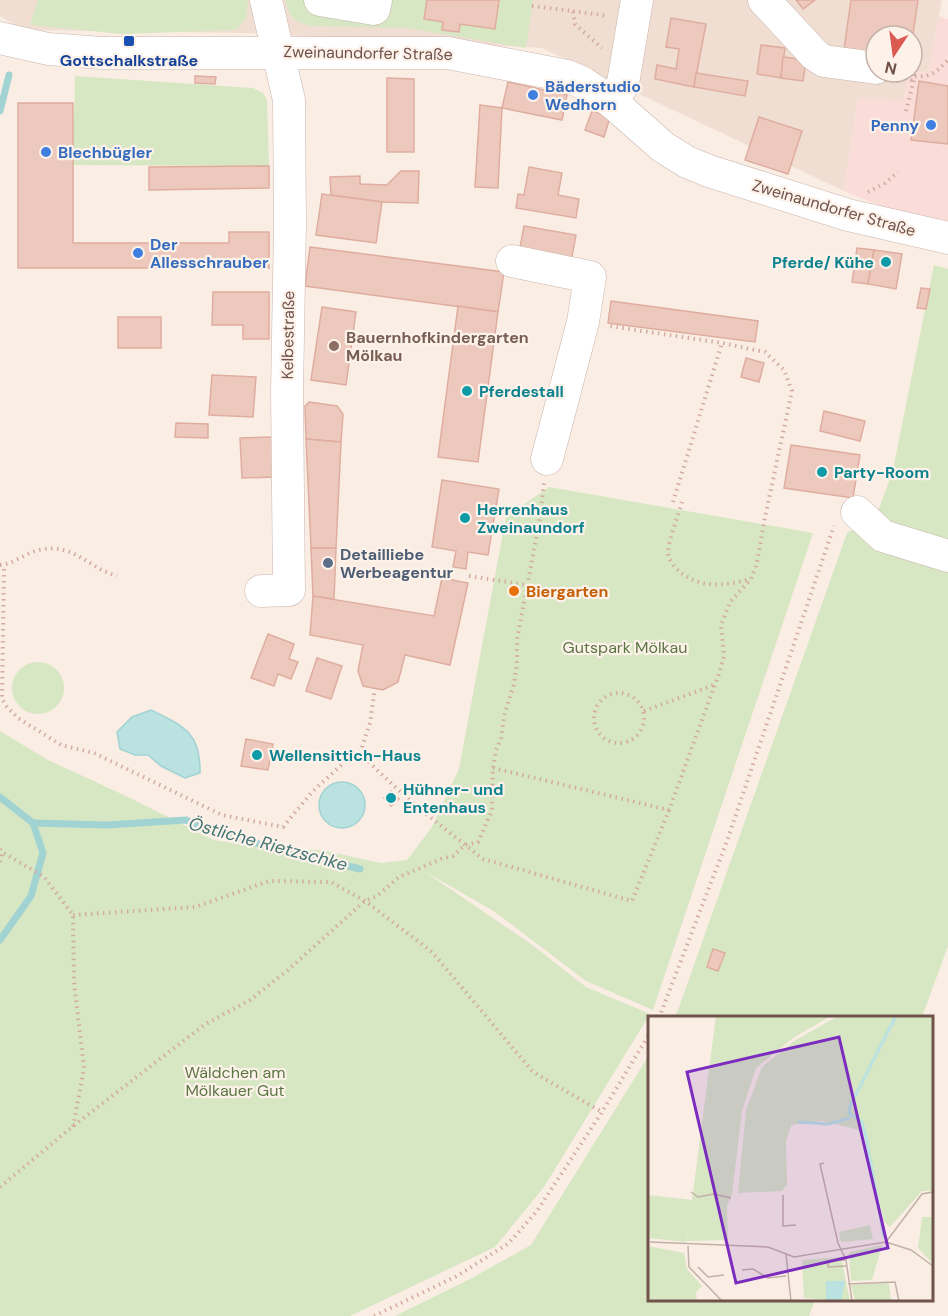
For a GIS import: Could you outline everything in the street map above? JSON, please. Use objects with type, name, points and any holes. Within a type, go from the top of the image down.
[{"type":"street","points":[[266,0],[279,52]]},
{"type":"street","points":[[320,0],[374,9],[376,0]]},
{"type":"street","points":[[764,0],[815,55],[824,61],[864,66]]},
{"type":"street","points":[[613,103],[623,83],[635,10]]},
{"type":"street","name":"Zweinaundorfer Straße","points":[[1,41],[48,49],[102,53],[279,52],[460,55],[567,76],[613,103],[663,147],[687,162],[848,215],[948,238]]},
{"type":"street","name":"Kelbestraße","points":[[261,591],[289,590],[287,392],[290,224],[289,100],[279,52]]},
{"type":"street","points":[[512,261],[590,277],[583,322],[548,459]]},
{"type":"street","points":[[846,519],[883,536],[948,556]]},
{"type":"path","points":[[532,6],[573,11],[635,10]]},
{"type":"path","points":[[573,11],[575,24],[603,48],[604,59]]},
{"type":"path","points":[[924,77],[935,74],[948,60]]},
{"type":"path","points":[[906,111],[912,84]]},
{"type":"path","points":[[860,197],[885,183],[898,172]]},
{"type":"path","points":[[360,753],[408,798],[483,859],[632,901],[669,810],[715,685],[724,656],[721,625],[730,602],[751,579],[757,563],[792,391],[784,370],[765,352],[722,343],[583,322]]},
{"type":"path","points":[[673,502],[722,343]]},
{"type":"path","points":[[0,1187],[72,1127],[204,1025],[250,999],[288,970],[365,901],[377,896],[399,877],[453,856],[465,845],[478,842],[492,810],[493,768],[496,750],[501,739],[504,716],[514,684],[517,639],[540,518],[548,459]]},
{"type":"path","points":[[682,502],[668,553],[674,566],[688,578],[700,583],[731,585],[751,579]]},
{"type":"path","points":[[659,1016],[846,519]]},
{"type":"path","points":[[0,565],[38,550],[64,549],[80,555],[107,573],[117,576]]},
{"type":"path","points":[[4,569],[2,699],[6,707],[61,745],[94,753],[222,815],[278,827],[287,824],[312,792],[348,759],[360,753],[370,723],[375,688]]},
{"type":"path","points":[[469,576],[527,585]]},
{"type":"path","points":[[644,711],[715,685]]},
{"type":"path","points":[[611,693],[629,694],[640,703],[644,711],[645,720],[640,732],[625,742],[616,743],[605,739],[594,725],[596,707],[611,693]]},
{"type":"path","points":[[493,768],[669,810]]},
{"type":"path","points":[[1,850],[44,877],[73,915],[74,982],[84,1068],[72,1127]]},
{"type":"path","points":[[0,862],[1,850]]},
{"type":"path","points":[[73,915],[195,907],[268,881],[331,882],[365,901],[432,952],[533,1072],[602,1112]]},
{"type":"path","points":[[374,1316],[457,1276],[509,1244],[537,1210],[602,1112],[648,1036]]},
{"type":"shaded area","points":[[0,0],[942,0],[928,73],[924,72],[924,24],[864,24],[864,84],[907,84],[903,101],[858,98],[844,191],[542,48],[245,33],[23,30],[0,16]]},
{"type":"shaded area","points":[[939,16],[948,19],[948,221],[897,213],[844,191],[858,97],[903,101],[907,84],[924,84],[924,72],[928,73]]},
{"type":"green space","points":[[38,0],[248,0],[246,19],[236,30],[122,34],[30,25]]},
{"type":"green space","points":[[285,0],[533,0],[526,48],[407,28],[311,26],[293,18]]},
{"type":"green space","points":[[75,76],[253,88],[263,93],[267,100],[269,166],[73,165]]},
{"type":"green space","points":[[934,265],[948,269],[948,946],[922,1016],[674,1016],[847,533],[877,514],[893,470]]},
{"type":"green space","name":"Wäldchen am Mölkauer Gut","points":[[549,487],[813,533],[653,1010],[586,981],[495,912],[424,871],[531,944],[586,987],[650,1014],[544,1187],[495,1247],[350,1316],[0,1316],[0,731],[48,760],[214,840],[273,849],[321,850],[381,863],[407,860],[432,827],[459,769],[506,517]]},
{"type":"green space","points":[[33,662],[43,662],[57,669],[64,688],[57,707],[43,714],[33,714],[23,710],[16,703],[12,693],[12,683],[16,673],[23,666]]},
{"type":"green space","points":[[648,1057],[648,1301],[815,1301],[809,1316],[395,1316],[470,1279],[531,1245]]},
{"type":"water","points":[[151,710],[188,732],[194,740],[200,759],[200,773],[185,778],[161,766],[148,755],[135,755],[120,749],[117,732],[132,717]]},
{"type":"water","points":[[342,782],[358,789],[365,805],[358,821],[342,828],[326,821],[319,805],[326,789]]},
{"type":"building","points":[[427,0],[499,0],[495,29],[460,24],[459,32],[442,30],[443,22],[424,19]]},
{"type":"building","points":[[796,0],[815,0],[803,9]]},
{"type":"building","points":[[851,0],[918,0],[914,24],[864,24],[864,52],[844,49]]},
{"type":"building","points":[[671,18],[706,24],[694,87],[655,79],[657,65],[676,69],[679,49],[666,47]]},
{"type":"building","points":[[761,45],[785,48],[781,78],[757,74]]},
{"type":"building","points":[[783,57],[806,60],[803,81],[781,78]]},
{"type":"building","points":[[696,73],[748,81],[745,96],[694,87]]},
{"type":"building","points":[[195,76],[216,77],[215,84],[195,83]]},
{"type":"building","points":[[387,78],[414,79],[414,152],[387,152]]},
{"type":"building","points":[[508,82],[567,95],[562,120],[502,108]]},
{"type":"building","name":"Penny","points":[[924,82],[948,86],[948,144],[911,140],[919,84],[924,84]]},
{"type":"building","points":[[18,103],[73,103],[73,243],[229,243],[229,232],[269,232],[269,268],[18,268]]},
{"type":"building","points":[[480,105],[502,108],[498,188],[475,187]]},
{"type":"building","points":[[592,111],[610,117],[604,137],[585,130]]},
{"type":"building","points":[[759,117],[802,131],[788,174],[745,160]]},
{"type":"building","points":[[269,166],[269,188],[149,190],[149,167]]},
{"type":"building","points":[[529,167],[562,173],[558,195],[579,199],[576,218],[516,208],[518,194],[524,195]]},
{"type":"building","points":[[401,171],[419,171],[418,203],[382,202],[331,195],[330,177],[360,176],[360,184],[387,185]]},
{"type":"building","points":[[322,194],[382,202],[376,243],[316,235]]},
{"type":"building","points":[[524,226],[576,235],[570,267],[518,258]]},
{"type":"building","points":[[310,247],[504,272],[498,312],[305,286]]},
{"type":"building","points":[[857,248],[874,250],[868,284],[852,282]]},
{"type":"building","name":"Pferde/ Kühe","points":[[874,250],[902,254],[896,289],[868,284]]},
{"type":"building","points":[[921,288],[930,289],[926,309],[917,308]]},
{"type":"building","points":[[213,292],[269,292],[269,339],[243,339],[243,325],[212,325]]},
{"type":"building","points":[[611,301],[758,321],[755,342],[608,323]]},
{"type":"building","name":"Pferdestall","points":[[458,306],[498,312],[478,462],[438,457]]},
{"type":"building","name":"Bauernhofkindergarten Mölkau","points":[[322,307],[356,312],[346,385],[311,380]]},
{"type":"building","points":[[118,317],[161,317],[161,348],[118,348]]},
{"type":"building","points":[[746,358],[764,363],[759,382],[741,377]]},
{"type":"building","points":[[212,375],[256,377],[253,417],[209,415]]},
{"type":"building","points":[[309,402],[337,406],[343,414],[341,442],[306,439],[305,406]]},
{"type":"building","points":[[824,411],[865,421],[860,441],[820,431]]},
{"type":"building","points":[[176,423],[208,424],[208,438],[175,437]]},
{"type":"building","points":[[273,437],[275,477],[242,478],[240,438]]},
{"type":"building","points":[[306,439],[341,442],[336,548],[311,548]]},
{"type":"building","name":"Party-Room","points":[[791,445],[860,455],[853,498],[784,488]]},
{"type":"building","name":"Herrenhaus Zweinaundorf","points":[[442,480],[499,489],[488,555],[468,552],[466,569],[453,567],[456,551],[432,547]]},
{"type":"building","points":[[311,548],[336,548],[334,599],[313,596]]},
{"type":"building","points":[[442,578],[468,583],[450,665],[405,655],[398,682],[383,690],[363,686],[358,671],[363,645],[310,635],[313,596],[434,616]]},
{"type":"building","points":[[268,634],[294,644],[289,659],[298,662],[291,679],[278,674],[274,686],[251,678]]},
{"type":"building","points":[[317,658],[342,666],[331,699],[306,691]]},
{"type":"building","name":"Wellensittich-Haus","points":[[246,739],[273,744],[268,770],[241,766]]},
{"type":"building","name":"Hühner- und Entenhaus","points":[[391,791],[399,799],[391,806],[384,798]]},
{"type":"building","points":[[713,949],[725,953],[718,971],[707,967]]},
{"type":"waterway","points":[[0,111],[9,75]]},
{"type":"waterway","points":[[0,797],[33,823],[43,853],[31,896],[0,940]]},
{"type":"waterway","name":"Östliche Rietzschke","points":[[33,823],[106,825],[186,820],[219,834],[360,869]]},
{"type":"place","name":"Gottschalkstraße","points":[[129,41]]},
{"type":"place","name":"Bäderstudio Wedhorn","points":[[533,95]]},
{"type":"place","name":"Penny","points":[[931,125]]},
{"type":"place","name":"Blechbügler","points":[[46,152]]},
{"type":"place","name":"Der Allesschrauber","points":[[138,253]]},
{"type":"place","name":"Pferde/ Kühe","points":[[886,262]]},
{"type":"place","name":"Bauernhofkindergarten Mölkau","points":[[334,346]]},
{"type":"place","name":"Pferdestall","points":[[467,391]]},
{"type":"place","name":"Party-Room","points":[[822,472]]},
{"type":"place","name":"Herrenhaus Zweinaundorf","points":[[465,518]]},
{"type":"place","name":"Detailliebe Werbeagentur","points":[[328,563]]},
{"type":"place","name":"Biergarten","points":[[514,591]]},
{"type":"place","name":"Wellensittich-Haus","points":[[257,755]]},
{"type":"place","name":"Hühner- und Entenhaus","points":[[391,798]]},
{"type":"park label","name":"Gutspark Mölkau","points":[[625,647]]}]
